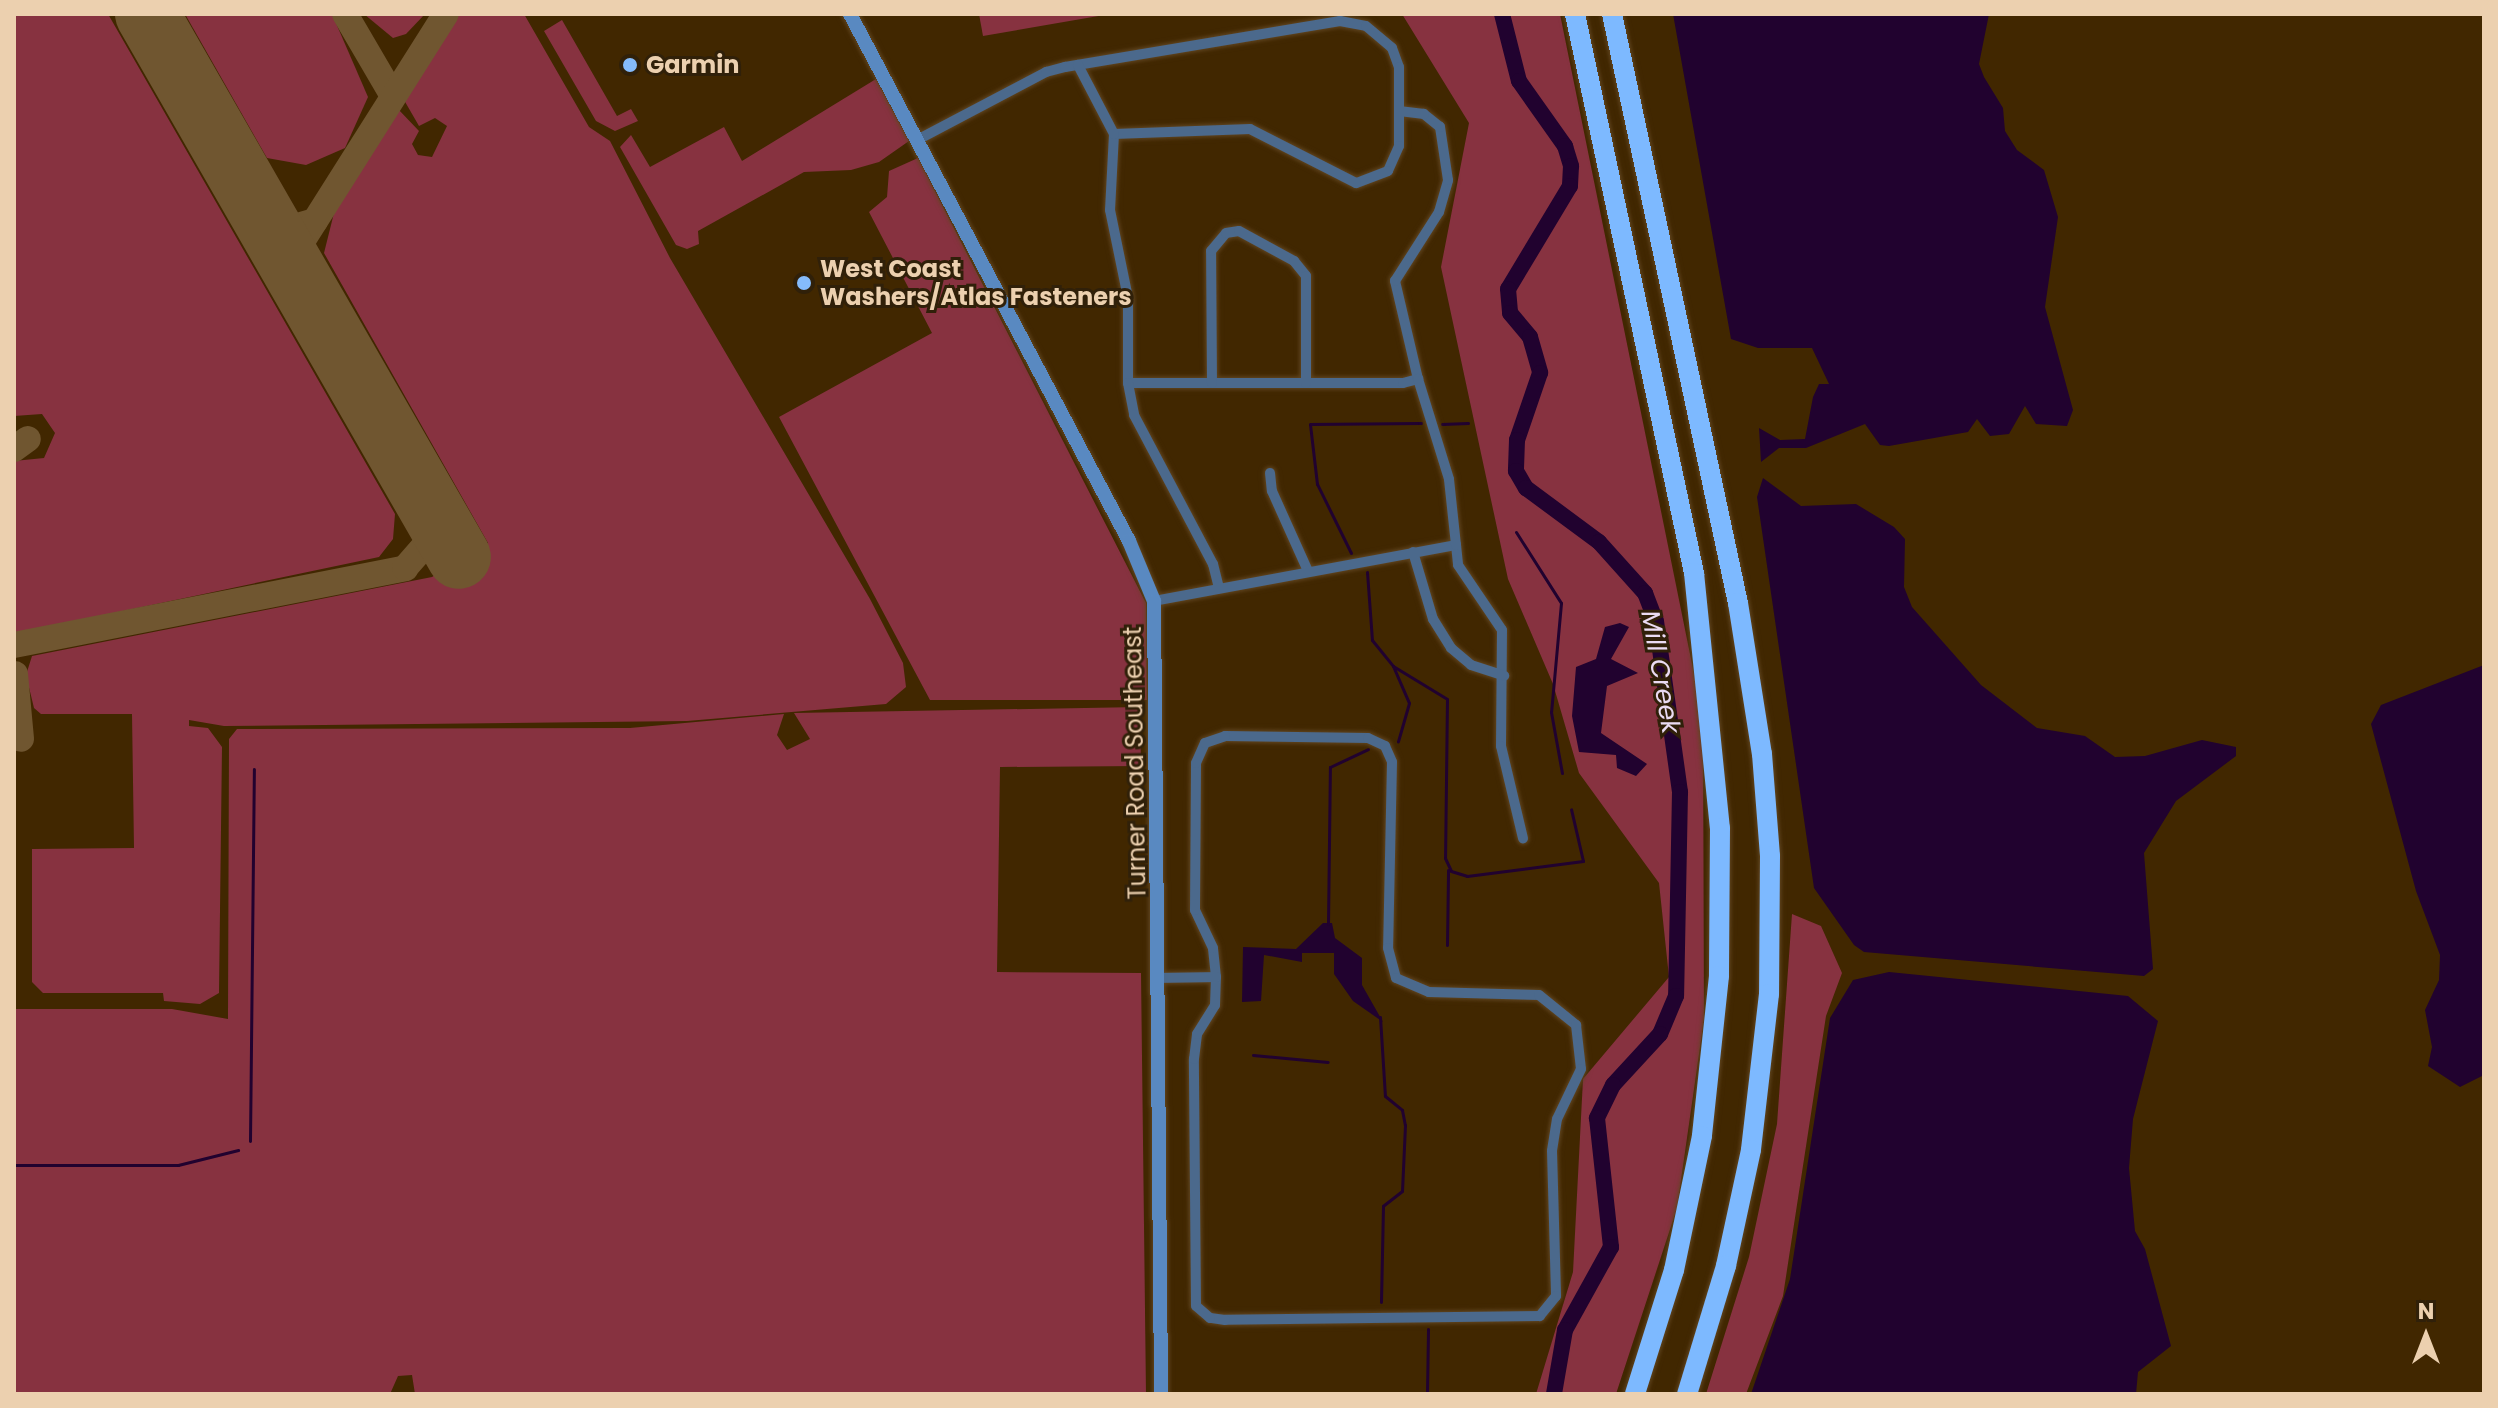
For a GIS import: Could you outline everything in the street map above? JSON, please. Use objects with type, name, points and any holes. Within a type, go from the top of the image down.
[{"type":"highway","points":[[1575,14],[1694,573],[1720,828],[1719,976],[1702,1136],[1674,1270],[1635,1394]]},
{"type":"highway","points":[[1612,14],[1738,603],[1761,743],[1770,856],[1769,994],[1751,1150],[1726,1266],[1687,1394]]},
{"type":"main road","name":"Turner Road Southeast","points":[[850,14],[919,139],[1129,541],[1154,601],[1161,1394]]},
{"type":"street","points":[[919,139],[1030,79],[1078,65],[1354,22],[1392,48],[1401,111],[1395,159],[1367,182],[1343,179],[1250,129],[1114,134]]},
{"type":"street","points":[[1078,65],[1114,134],[1110,210],[1128,298],[1128,383],[1134,415],[1213,564],[1219,588]]},
{"type":"street","points":[[1401,111],[1432,118],[1447,155],[1442,204],[1395,281],[1418,379],[1449,479],[1458,565],[1502,630],[1503,762],[1523,838]]},
{"type":"street","points":[[1212,383],[1211,251],[1226,233],[1239,231],[1302,268],[1306,383]]},
{"type":"street","points":[[1128,383],[1306,383],[1418,379]]},
{"type":"street","points":[[1270,473],[1272,491],[1308,571]]},
{"type":"street","points":[[1154,601],[1456,545]]},
{"type":"street","points":[[1413,552],[1433,619],[1451,648],[1471,665],[1504,676]]},
{"type":"street","points":[[1225,736],[1378,741],[1392,762],[1388,948],[1396,978],[1429,992],[1539,995],[1570,1015],[1580,1036],[1581,1069],[1553,1134],[1558,1278],[1546,1311],[1533,1317],[1397,1315],[1360,1322],[1225,1320],[1201,1312],[1193,1295],[1194,1059],[1197,1034],[1215,1005],[1216,977],[1213,948],[1195,910],[1196,763],[1205,743],[1225,736]]},
{"type":"street","points":[[1159,978],[1216,977]]},
{"type":"shaded area","points":[[14,14],[108,14],[395,514],[393,539],[379,557],[14,634],[14,461],[44,458],[55,433],[42,414],[14,416]]},
{"type":"shaded area","points":[[185,14],[332,14],[368,97],[345,148],[306,165],[267,158]]},
{"type":"shaded area","points":[[364,14],[425,14],[406,34],[393,38]]},
{"type":"shaded area","points":[[458,14],[524,14],[589,127],[610,141],[670,258],[870,599],[903,663],[906,687],[886,704],[687,721],[224,726],[189,720],[189,726],[208,728],[222,747],[219,993],[200,1004],[164,1001],[163,993],[43,993],[32,982],[32,849],[134,848],[132,714],[41,714],[34,708],[26,675],[32,656],[432,577],[488,543],[324,253],[335,209],[398,109],[419,131],[412,144],[418,155],[432,157],[447,126],[435,118],[419,126],[404,100]]},
{"type":"shaded area","points":[[979,14],[1110,14],[983,36]]},
{"type":"shaded area","points":[[1402,14],[1560,14],[1703,718],[1704,1019],[1677,1208],[1616,1394],[1536,1394],[1573,1272],[1583,1079],[1669,977],[1659,883],[1579,773],[1553,684],[1508,579],[1441,267],[1469,123]]},
{"type":"shaded area","points":[[1673,14],[1989,14],[1979,64],[2003,108],[2005,131],[2017,150],[2044,170],[2058,217],[2045,307],[2073,410],[2067,426],[2036,424],[2025,406],[2009,434],[1990,436],[1977,419],[1968,432],[1889,446],[1880,445],[1865,424],[1806,448],[1779,448],[1761,462],[1759,428],[1780,440],[1805,439],[1813,397],[1819,384],[1829,384],[1812,348],[1758,348],[1731,339]]},
{"type":"shaded area","points":[[562,20],[617,116],[631,109],[638,121],[615,131],[596,121],[544,31]]},
{"type":"shaded area","points":[[876,79],[909,141],[879,162],[851,170],[804,172],[698,231],[699,244],[687,249],[676,245],[620,147],[631,135],[650,167],[724,127],[742,161]]},
{"type":"shaded area","points":[[918,158],[1146,603],[1147,700],[930,700],[779,417],[932,333],[869,212],[887,197],[889,171]]},
{"type":"shaded area","points":[[1763,478],[1801,506],[1856,504],[1894,527],[1905,539],[1904,587],[1912,607],[1981,685],[2037,728],[2085,736],[2115,757],[2145,756],[2202,740],[2236,747],[2236,756],[2176,801],[2144,853],[2153,969],[2144,976],[1864,952],[1854,945],[1814,888],[1757,497]]},
{"type":"shaded area","points":[[1620,623],[1629,627],[1611,659],[1638,673],[1607,686],[1601,733],[1647,764],[1636,776],[1617,768],[1616,755],[1579,752],[1572,716],[1576,667],[1596,659],[1605,627]]},
{"type":"shaded area","points":[[2484,665],[2484,1075],[2460,1087],[2428,1066],[2432,1047],[2425,1010],[2439,980],[2440,955],[2416,891],[2371,724],[2381,705]]},
{"type":"shaded area","points":[[1140,707],[1141,766],[1000,767],[997,972],[1141,973],[1146,1394],[415,1394],[412,1375],[398,1376],[390,1394],[14,1394],[14,1009],[172,1009],[228,1019],[229,739],[237,729],[630,728],[784,714],[777,735],[787,750],[810,739],[794,713]]},
{"type":"shaded area","points":[[1792,914],[1821,926],[1842,973],[1826,1016],[1783,1296],[1746,1394],[1706,1394],[1749,1257],[1777,1124]]},
{"type":"shaded area","points":[[1323,923],[1332,923],[1335,938],[1362,958],[1362,985],[1383,1022],[1353,1001],[1334,974],[1334,953],[1302,953],[1302,962],[1264,955],[1261,1001],[1242,1002],[1243,947],[1296,949]]},
{"type":"shaded area","points":[[1889,972],[2128,996],[2158,1021],[2133,1119],[2129,1168],[2135,1231],[2145,1249],[2171,1346],[2138,1372],[2136,1394],[1751,1394],[1790,1279],[1830,1018],[1853,980]]},
{"type":"waterway","name":"Mill Creek","points":[[1502,14],[1519,81],[1565,146],[1571,166],[1570,186],[1508,289],[1510,313],[1530,337],[1540,373],[1517,440],[1516,471],[1526,488],[1599,542],[1645,593],[1656,621],[1680,792],[1676,996],[1660,1034],[1613,1085],[1597,1118],[1611,1247],[1565,1330],[1554,1394]]},
{"type":"waterway","points":[[1351,553],[1317,484],[1310,424],[1421,423]]},
{"type":"waterway","points":[[1442,424],[1468,423]]},
{"type":"waterway","points":[[1516,532],[1561,603],[1551,712],[1562,773]]},
{"type":"waterway","points":[[1367,572],[1372,640],[1393,666],[1409,703],[1398,741]]},
{"type":"waterway","points":[[1393,666],[1447,699],[1445,858],[1451,871],[1467,876],[1583,861],[1571,809]]},
{"type":"waterway","points":[[1328,924],[1330,767],[1368,749]]},
{"type":"waterway","points":[[250,1141],[254,769]]},
{"type":"waterway","points":[[1447,945],[1448,870]]},
{"type":"waterway","points":[[1380,1017],[1385,1096],[1402,1110],[1405,1125],[1402,1191],[1383,1206],[1381,1302]]},
{"type":"waterway","points":[[1253,1055],[1328,1062]]},
{"type":"waterway","points":[[14,1165],[178,1165],[238,1150]]},
{"type":"waterway","points":[[1427,1394],[1428,1329]]},
{"type":"taxiway","points":[[345,14],[393,96]]},
{"type":"taxiway","points":[[298,277],[301,243],[446,14]]},
{"type":"taxiway","points":[[262,215],[287,229],[315,221]]},
{"type":"taxiway","points":[[14,449],[28,439]]},
{"type":"taxiway","points":[[14,645],[405,568],[434,535],[432,511]]},
{"type":"taxiway","points":[[15,674],[21,739]]},
{"type":"runway","points":[[147,14],[459,557]]},
{"type":"place","name":"Garmin","points":[[630,65]]},
{"type":"place","name":"West Coast Washers/Atlas Fasteners","points":[[804,283]]}]
